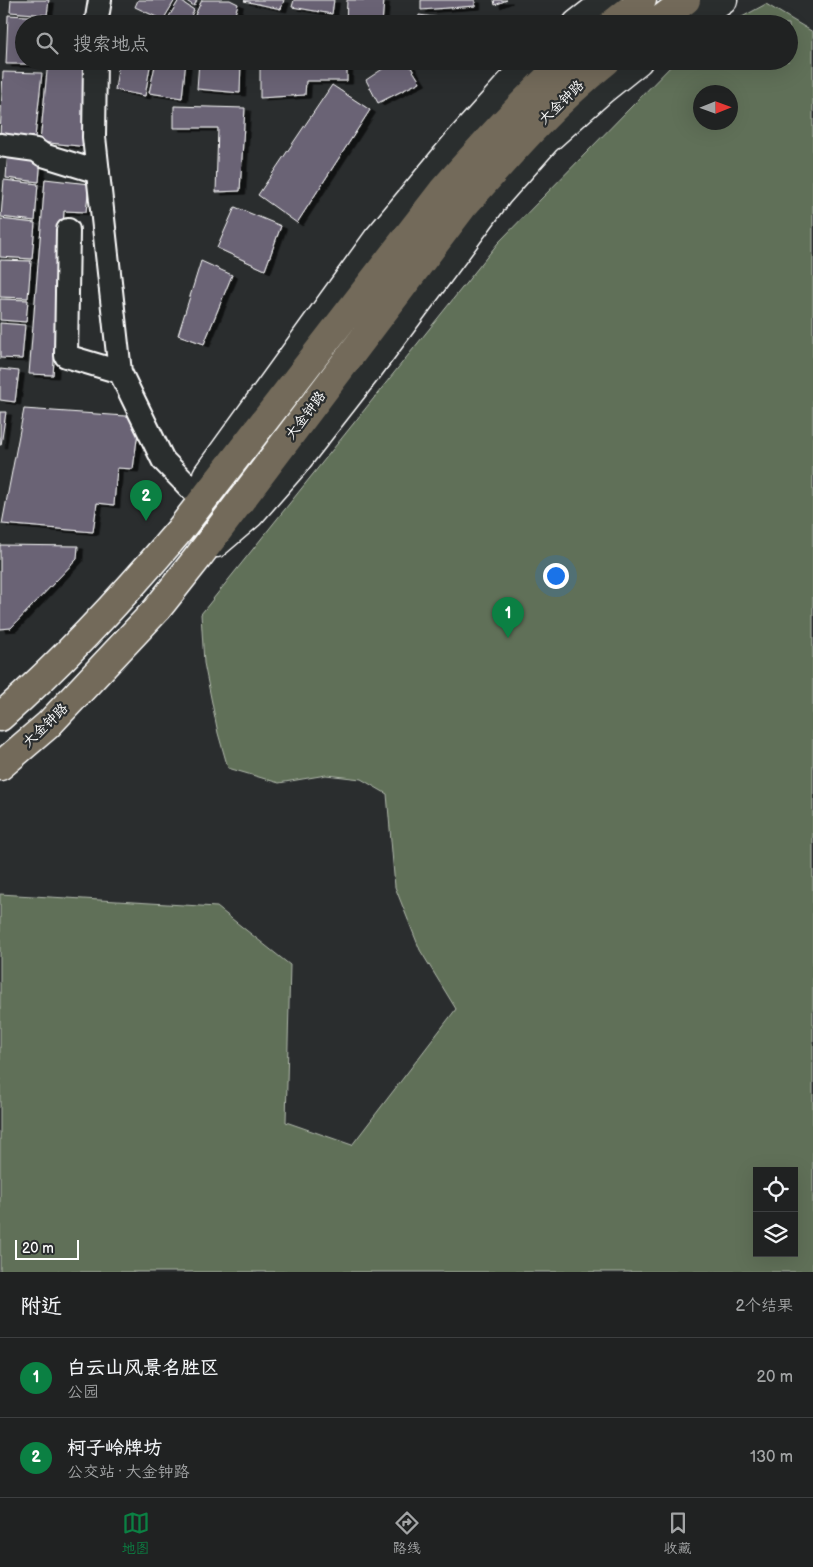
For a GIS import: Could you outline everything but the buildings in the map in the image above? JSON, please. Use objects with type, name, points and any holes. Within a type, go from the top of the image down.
[{"type":"main road","points":[[623,15],[642,0]]},
{"type":"main road","points":[[667,15],[686,0]]},
{"type":"main road","name":"大金钟路","points":[[0,717],[40,682],[88,633],[179,531],[442,191],[501,124],[555,70]]},
{"type":"main road","name":"大金钟路","points":[[0,766],[48,724],[157,609],[462,208],[547,115],[596,70]]},
{"type":"street","points":[[98,15],[100,0]]},
{"type":"street","points":[[589,15],[608,0]]},
{"type":"street","points":[[701,15],[723,0]]},
{"type":"street","points":[[95,70],[94,137],[120,372],[163,460],[197,495]]},
{"type":"street","points":[[179,531],[207,474],[377,240],[459,141],[524,70]]},
{"type":"street","points":[[199,556],[250,514],[294,464],[363,376],[498,194],[546,140],[627,70]]},
{"type":"street","points":[[0,145],[36,150],[43,155],[98,172]]},
{"type":"street","points":[[68,230],[66,356],[120,372]]},
{"type":"green space","points":[[766,4],[784,15],[746,15]]},
{"type":"green space","points":[[798,23],[813,32],[813,1272],[0,1272],[0,894],[217,907],[290,965],[286,1122],[352,1145],[456,1009],[420,950],[395,887],[387,794],[361,779],[326,775],[279,783],[228,768],[218,733],[204,663],[201,614],[498,243],[667,70],[798,70]]},
{"type":"place","name":"柯子岭牌坊","points":[[146,521]]},
{"type":"place","name":"白云山风景名胜区","points":[[508,638]]}]
